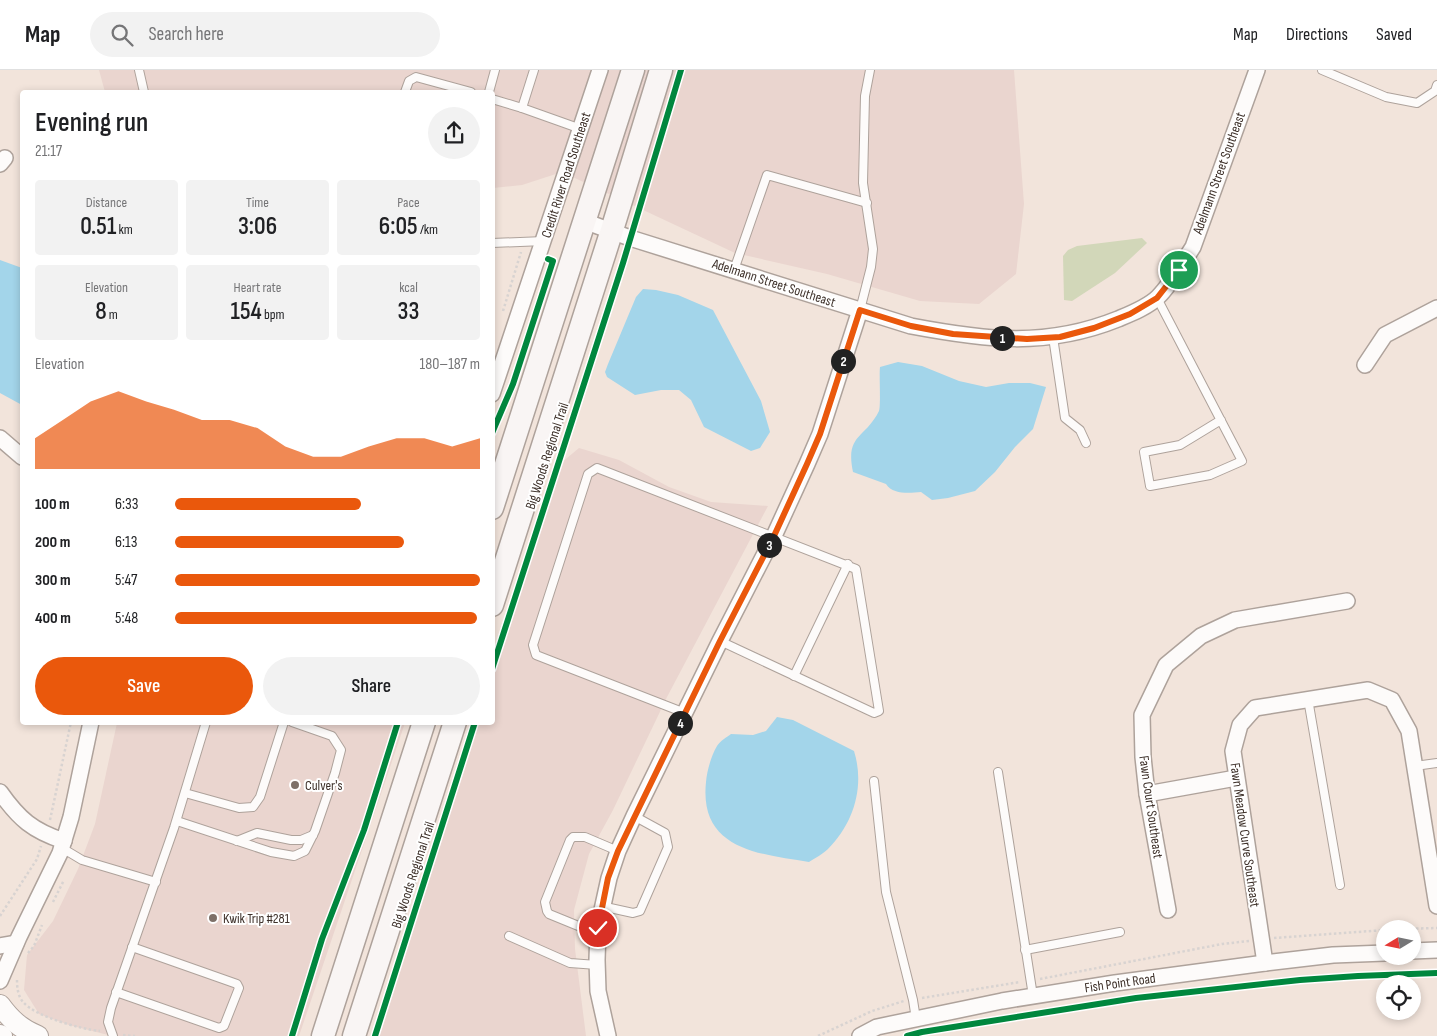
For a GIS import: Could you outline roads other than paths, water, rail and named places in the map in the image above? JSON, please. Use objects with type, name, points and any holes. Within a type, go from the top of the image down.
[{"type":"main road","points":[[495,499],[633,70]]},
{"type":"main road","points":[[495,596],[661,70]]},
{"type":"main road","points":[[323,1036],[423,725]]},
{"type":"main road","points":[[354,1036],[454,725]]},
{"type":"street","name":"Credit River Road Southeast","points":[[495,385],[600,70]]},
{"type":"street","name":"Adelmann Street Southeast","points":[[584,221],[911,326],[953,334],[1027,339],[1054,337],[1094,328],[1130,314],[1157,298],[1179,270],[1193,247],[1257,70]]},
{"type":"street","points":[[1364,365],[1386,335],[1437,308]]},
{"type":"street","points":[[605,1034],[598,991],[597,965],[601,906],[608,878],[634,816],[774,536],[820,434],[860,310]]},
{"type":"street","points":[[0,438],[20,455]]},
{"type":"street","name":"Fawn Court Southeast","points":[[1168,910],[1147,794],[1143,757],[1142,715],[1166,665],[1201,636],[1235,620],[1348,601]]},
{"type":"street","name":"Fawn Meadow Curve Southeast","points":[[1265,962],[1233,751],[1240,725],[1255,708],[1368,690],[1392,700],[1409,731],[1437,906]]},
{"type":"street","points":[[0,981],[63,845],[71,817],[90,725]]},
{"type":"street","points":[[1147,794],[1236,778]]},
{"type":"street","points":[[0,792],[21,819],[63,845]]},
{"type":"street","points":[[0,946],[16,943]]},
{"type":"street","points":[[1421,951],[1437,950]]},
{"type":"street","name":"Fish Point Road","points":[[860,1036],[877,1027],[1033,996],[1265,962],[1332,955],[1376,953]]},
{"type":"street","points":[[0,1005],[11,1020],[24,1030],[38,1036]]},
{"type":"lane","points":[[139,70],[144,90]]},
{"type":"lane","points":[[490,90],[495,70]]},
{"type":"lane","points":[[522,108],[534,70]]},
{"type":"lane","points":[[860,310],[871,268],[873,249],[864,183],[865,96],[870,70]]},
{"type":"lane","points":[[1322,70],[1386,97],[1417,103],[1435,91],[1437,85]]},
{"type":"lane","points":[[406,90],[409,81],[416,77],[465,90]]},
{"type":"lane","points":[[495,99],[581,129]]},
{"type":"lane","points":[[734,270],[766,175],[867,203]]},
{"type":"lane","points":[[495,243],[544,241]]},
{"type":"lane","points":[[1157,298],[1221,420],[1242,461],[1210,475],[1150,486],[1144,452],[1180,445],[1221,420]]},
{"type":"lane","points":[[1054,337],[1065,418],[1080,430],[1086,443]]},
{"type":"lane","points":[[685,713],[536,655],[533,645],[588,474],[597,468],[848,564],[856,569],[879,711],[874,713],[720,641]]},
{"type":"lane","points":[[794,676],[848,564]]},
{"type":"lane","points":[[1308,699],[1340,885]]},
{"type":"lane","points":[[113,1035],[108,1022],[116,992],[156,882],[205,725]]},
{"type":"lane","points":[[185,793],[239,808],[253,807],[260,797],[283,725]]},
{"type":"lane","points":[[176,821],[271,852],[294,856],[306,851],[314,835],[341,750],[332,736],[301,725]]},
{"type":"lane","points":[[1415,766],[1437,762]]},
{"type":"lane","points":[[998,772],[1033,996]]},
{"type":"lane","points":[[874,781],[886,892],[916,1019]]},
{"type":"lane","points":[[601,906],[633,913],[640,911],[668,847],[665,833],[634,816]]},
{"type":"lane","points":[[237,841],[257,833],[292,840],[301,840],[314,835]]},
{"type":"lane","points":[[598,934],[549,914],[545,902],[570,840],[573,837],[585,837],[618,851]]},
{"type":"lane","points":[[63,845],[82,860],[156,882]]},
{"type":"lane","points":[[1025,950],[1120,932]]},
{"type":"lane","points":[[509,936],[570,963],[597,965]]},
{"type":"lane","points":[[116,992],[219,1028],[224,1026],[239,988],[237,984],[132,946]]},
{"type":"water","points":[[0,260],[20,267],[20,404],[0,393]]},
{"type":"water","points":[[643,289],[678,295],[713,310],[761,401],[770,432],[760,448],[751,451],[704,427],[691,400],[679,390],[661,390],[635,395],[607,377],[605,372],[608,364],[636,297]]},
{"type":"water","points":[[898,362],[922,366],[959,381],[986,387],[1009,383],[1030,383],[1046,387],[1033,429],[1015,447],[995,472],[975,491],[948,498],[932,500],[921,492],[897,492],[886,484],[853,472],[851,460],[854,443],[874,420],[879,411],[880,367]]},
{"type":"water","points":[[777,717],[793,720],[854,751],[857,764],[857,791],[851,816],[845,828],[828,849],[809,862],[770,856],[736,844],[722,835],[712,822],[706,804],[707,773],[718,744],[731,734],[753,735],[766,731]]},
{"type":"place","name":"Culver's","points":[[295,785]]},
{"type":"place","name":"Kwik Trip #281","points":[[213,918]]}]
